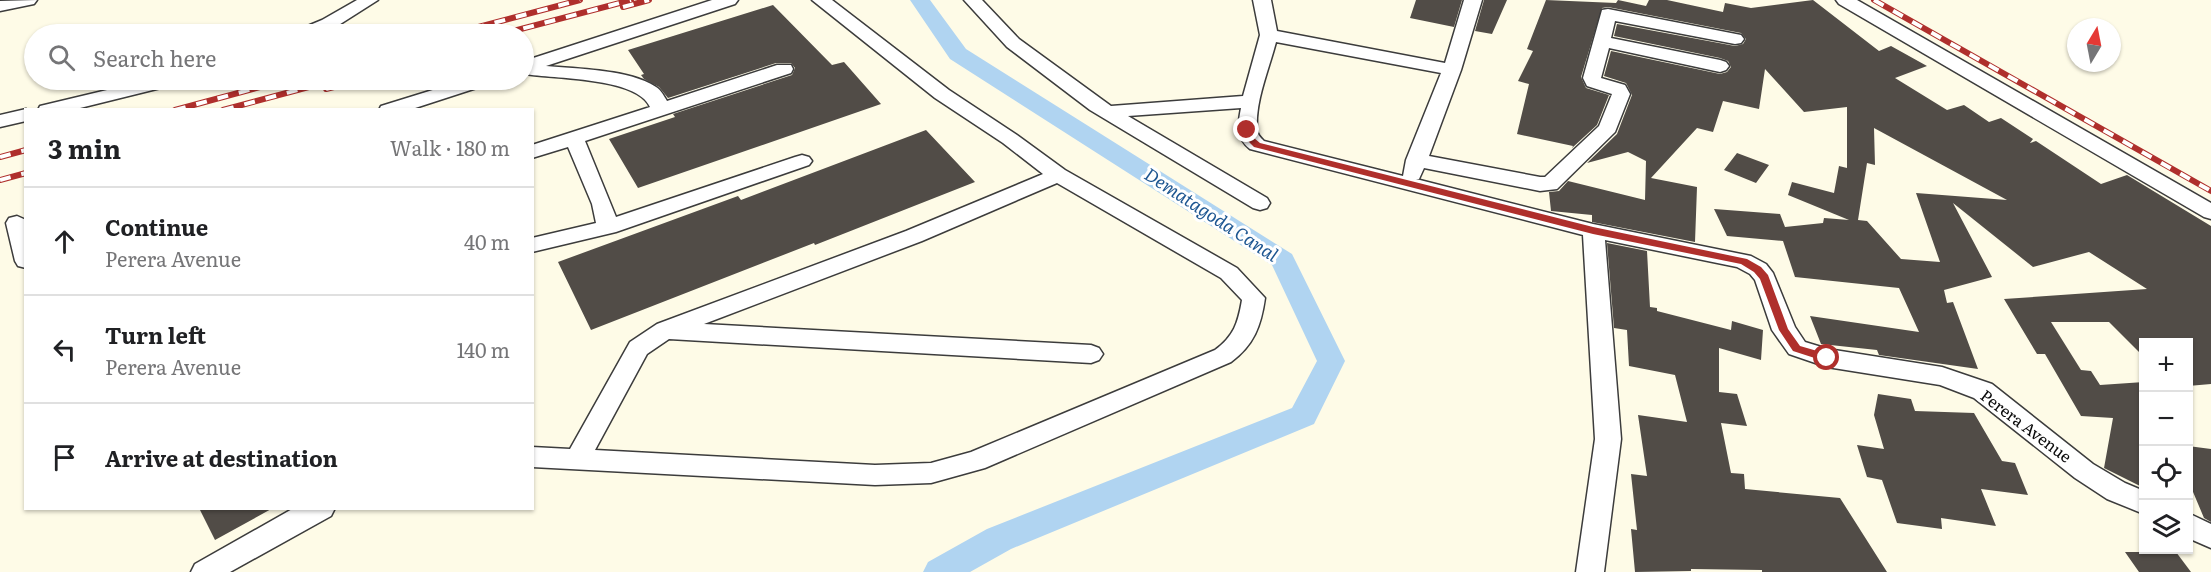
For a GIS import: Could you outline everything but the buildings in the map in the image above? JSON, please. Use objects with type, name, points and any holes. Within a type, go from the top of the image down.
[{"type":"street","points":[[0,6],[28,0]]},
{"type":"street","points":[[328,24],[369,0]]},
{"type":"street","points":[[534,65],[729,0]]},
{"type":"street","points":[[534,457],[875,475],[931,473],[976,461],[1223,356],[1240,344],[1250,325],[1254,298],[1229,273],[1058,175],[1010,139],[942,94],[821,0]]},
{"type":"street","points":[[973,0],[1013,43],[1097,106],[1260,203]]},
{"type":"street","name":"Perera Avenue","points":[[1262,0],[1269,35],[1251,101],[1247,130],[1250,139],[1257,145],[1593,231],[1743,261],[1758,270],[1765,278],[1784,330],[1797,348],[1827,358],[1942,376],[1983,391],[2084,471],[2139,501]]},
{"type":"street","points":[[1409,184],[1416,160],[1452,70],[1473,0]]},
{"type":"street","points":[[1845,0],[2211,212]]},
{"type":"street","points":[[1416,160],[1550,184],[1608,128],[1621,94],[1618,89],[1594,82],[1592,78],[1608,14],[1735,39]]},
{"type":"street","points":[[1269,35],[1452,70]]},
{"type":"street","points":[[1602,41],[1720,66]]},
{"type":"street","points":[[534,69],[612,79],[648,90],[657,99],[661,109]]},
{"type":"street","points":[[534,151],[784,69]]},
{"type":"street","points":[[55,108],[129,90]]},
{"type":"street","points":[[394,108],[451,90]]},
{"type":"street","points":[[1110,112],[1251,101]]},
{"type":"street","points":[[0,121],[24,115]]},
{"type":"street","points":[[573,138],[602,204],[608,227]]},
{"type":"street","points":[[534,241],[608,227],[802,161]]},
{"type":"street","points":[[578,458],[638,348],[665,330],[914,236],[1058,175]]},
{"type":"street","points":[[14,224],[24,255]]},
{"type":"street","points":[[1590,572],[1608,439],[1593,231]]},
{"type":"street","points":[[665,330],[1091,354]]},
{"type":"street","points":[[205,572],[317,510]]},
{"type":"street","points":[[2193,527],[2211,537]]},
{"type":"waterway","name":"Dematagoda Canal","points":[[920,0],[958,54],[1283,260],[1331,361],[1303,416],[999,539],[940,572]]},
{"type":"railway","points":[[490,24],[580,0]]},
{"type":"railway","points":[[534,26],[631,0]]},
{"type":"railway","points":[[623,7],[649,0]]},
{"type":"railway","points":[[1874,0],[2211,191]]},
{"type":"railway","points":[[182,108],[249,90]]},
{"type":"railway","points":[[230,108],[298,90]]},
{"type":"railway","points":[[0,157],[24,151]]},
{"type":"railway","points":[[0,180],[24,174]]},
{"type":"route","points":[[1247,130],[1250,139],[1257,145],[1593,231],[1743,261],[1758,270],[1765,278],[1784,330],[1797,348],[1827,358]]}]
